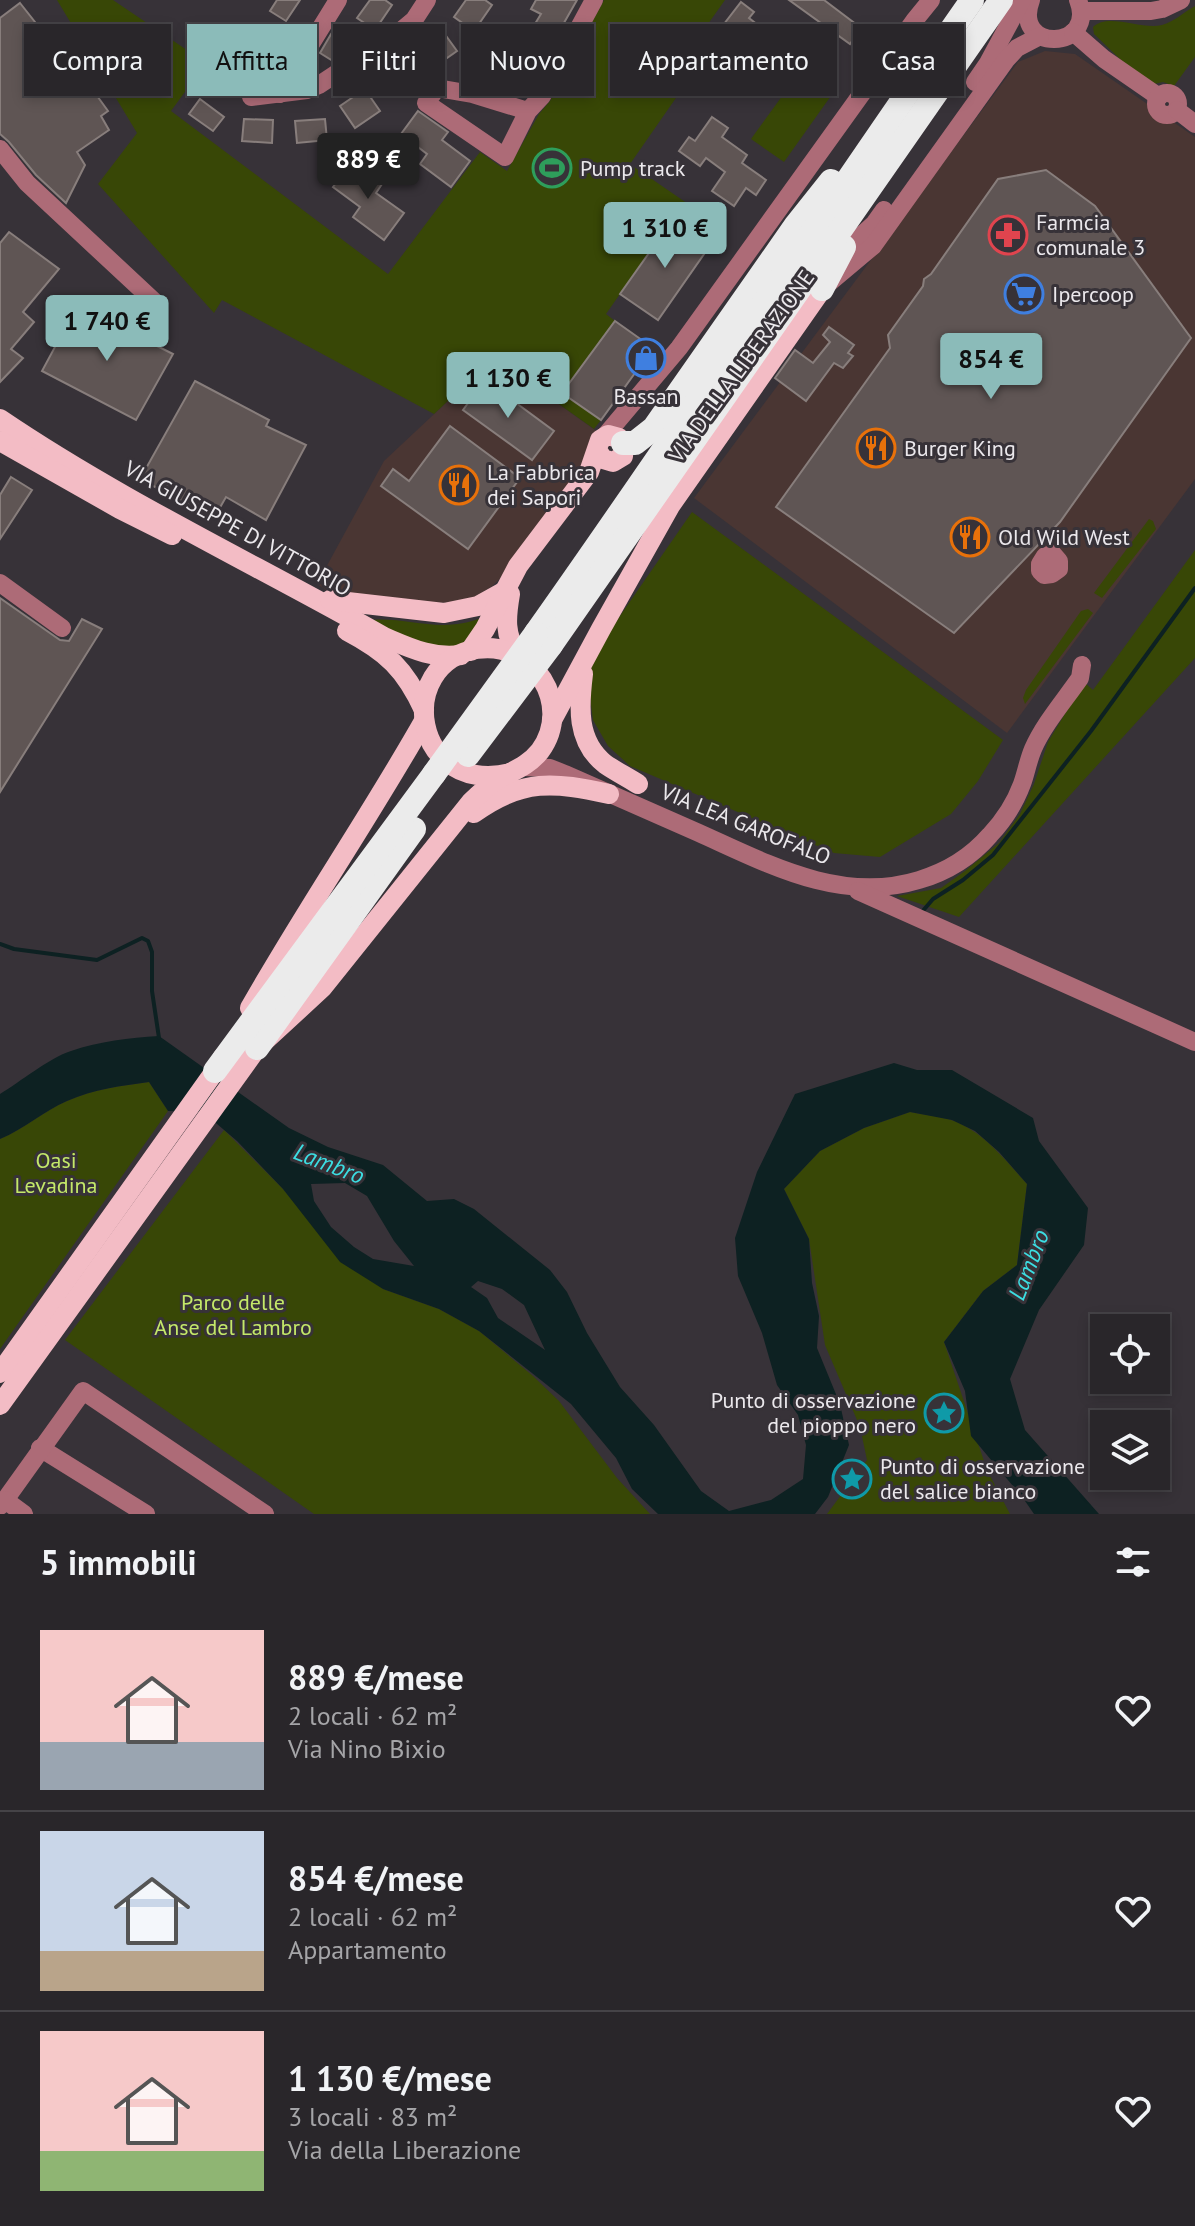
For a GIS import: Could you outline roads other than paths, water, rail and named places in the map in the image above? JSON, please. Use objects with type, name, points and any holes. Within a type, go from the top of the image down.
[{"type":"highway","points":[[544,639],[649,474],[972,0]]},
{"type":"highway","points":[[224,1077],[544,639],[1001,0]]},
{"type":"highway","points":[[612,446],[635,443],[654,428],[808,208],[899,104]]},
{"type":"highway","points":[[822,289],[880,173]]},
{"type":"highway","points":[[257,1048],[440,778]]},
{"type":"main road","name":"VIA DELLA LIBERAZIONE","points":[[552,720],[670,506],[822,289]]},
{"type":"main road","name":"VIA GIUSEPPE DI VITTORIO","points":[[0,419],[36,443],[237,558],[384,637],[436,656],[465,653]]},
{"type":"main road","points":[[465,653],[485,629],[509,582],[589,472],[612,446]]},
{"type":"main road","name":"VIA GIUSEPPE DI VITTORIO","points":[[3,448],[360,638],[397,665],[407,677],[424,716]]},
{"type":"main road","points":[[313,597],[444,613],[478,606],[509,582]]},
{"type":"main road","points":[[0,1373],[186,1113],[322,988],[471,802],[491,783],[517,770],[538,754],[545,744],[552,720],[552,703],[536,669],[511,645],[507,631],[509,582]]},
{"type":"main road","points":[[517,770],[495,777],[479,777],[449,764],[433,746],[424,716],[425,699],[443,666],[465,653],[489,648],[518,655]]},
{"type":"main road","points":[[585,658],[579,706],[587,741],[594,754],[605,764],[638,784]]},
{"type":"main road","points":[[0,1405],[199,1130],[289,939],[389,783],[424,716]]},
{"type":"main road","points":[[407,881],[465,819],[506,793],[542,784],[561,784],[609,794]]},
{"type":"street","points":[[317,34],[338,0]]},
{"type":"street","points":[[317,86],[402,30],[414,20],[427,0]]},
{"type":"street","points":[[528,111],[472,94],[437,88],[426,103],[505,157],[528,111],[542,96],[594,0]]},
{"type":"street","points":[[612,446],[640,395],[679,348],[928,0]]},
{"type":"street","points":[[841,254],[874,224],[988,63],[1022,0]]},
{"type":"street","points":[[1031,0],[1028,17],[1030,25],[1040,36]]},
{"type":"street","points":[[1181,0],[1151,11],[1080,5],[1078,26],[1073,32],[1104,59],[1159,97],[1165,93],[1172,94],[1178,101],[1177,110],[1195,124]]},
{"type":"street","name":"VIA DELLA LIBERAZIONE","points":[[822,289],[873,246],[1017,48],[1040,36],[1057,40],[1073,32]]},
{"type":"street","points":[[251,97],[261,96]]},
{"type":"street","points":[[0,149],[27,183],[158,305]]},
{"type":"street","points":[[0,583],[62,628]]},
{"type":"street","name":"VIA LEA GAROFALO","points":[[517,770],[550,768],[766,863],[812,880],[851,887],[901,886],[940,874],[988,838],[1011,806],[1034,748],[1080,678],[1082,665]]},
{"type":"street","points":[[888,886],[889,894],[902,911]]},
{"type":"street","points":[[851,887],[1195,1042]]},
{"type":"street","points":[[24,1514],[2,1503],[83,1391],[265,1514]]},
{"type":"street","points":[[40,1448],[146,1514]]},
{"type":"water","name":"Lambro","points":[[159,1036],[289,1128],[328,1147],[383,1165],[427,1201],[454,1199],[474,1209],[550,1270],[567,1292],[587,1333],[620,1387],[654,1425],[701,1491],[729,1511],[771,1500],[803,1479],[806,1445],[798,1415],[777,1385],[762,1333],[738,1276],[735,1238],[757,1172],[795,1094],[894,1063],[917,1070],[952,1070],[1033,1118],[1039,1141],[1088,1208],[1084,1245],[1039,1310],[1010,1379],[1025,1430],[1099,1514],[1034,1514],[971,1436],[965,1391],[944,1342],[983,1291],[1017,1265],[1027,1184],[999,1152],[975,1131],[952,1120],[910,1112],[864,1128],[820,1151],[784,1189],[809,1239],[812,1283],[819,1316],[817,1348],[840,1404],[849,1445],[828,1497],[815,1514],[658,1514],[632,1489],[616,1458],[571,1404],[479,1331],[439,1309],[383,1289],[340,1262],[283,1189],[237,1141],[203,1112],[168,1111],[149,1082],[108,1088],[77,1097],[0,1139],[0,1094],[44,1065],[62,1054],[104,1042]],"holes":[[[345,1183],[367,1196],[394,1241],[414,1266],[373,1259],[331,1227],[314,1201],[311,1184]],[[478,1281],[502,1289],[524,1305],[545,1350],[498,1318],[487,1298],[471,1287]]]},
{"type":"waterway","points":[[921,913],[933,899],[963,880],[993,855],[1091,731],[1195,588]]},
{"type":"waterway","points":[[0,944],[14,949],[97,960],[142,938],[148,941],[152,952],[152,991],[159,1038]]},
{"type":"place","name":"Pump track","points":[[552,168]]},
{"type":"place","name":"Farmcia comunale 3","points":[[1008,235]]},
{"type":"place","name":"Ipercoop","points":[[1024,294]]},
{"type":"place","name":"Bassan","points":[[646,358]]},
{"type":"place","name":"Burger King","points":[[876,448]]},
{"type":"place","name":"La Fabbrica dei Sapori","points":[[459,485]]},
{"type":"place","name":"Old Wild West","points":[[970,537]]},
{"type":"place","name":"Punto di osservazione del pioppo nero","points":[[944,1413]]},
{"type":"place","name":"Punto di osservazione del salice bianco","points":[[852,1479]]},
{"type":"park label","name":"Oasi Levadina","points":[[56,1172]]},
{"type":"park label","name":"Parco delle Anse del Lambro","points":[[233,1314]]}]
